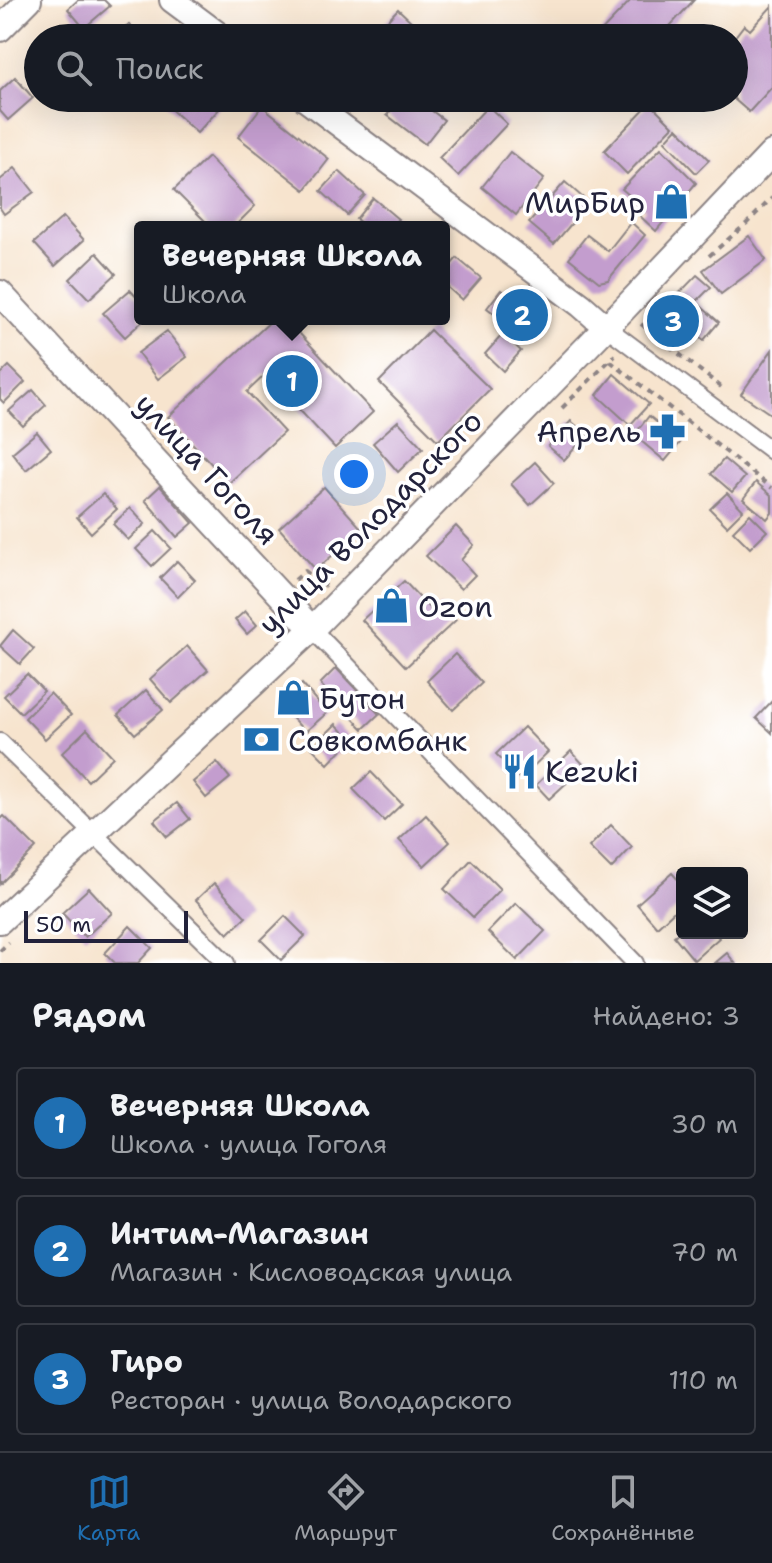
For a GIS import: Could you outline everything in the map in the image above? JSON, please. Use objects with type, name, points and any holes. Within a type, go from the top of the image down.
[{"type":"main road","points":[[0,29],[29,0]]},
{"type":"main road","points":[[172,0],[204,24]]},
{"type":"main road","points":[[323,112],[606,326]]},
{"type":"main road","name":"улица Володарского","points":[[0,921],[312,629],[772,153]]},
{"type":"main road","name":"улица Гоголя","points":[[0,293],[312,629]]},
{"type":"street","points":[[606,326],[772,451]]},
{"type":"street","name":"улица Гоголя","points":[[312,629],[635,963]]},
{"type":"street","points":[[0,742],[226,963]]},
{"type":"path","points":[[606,326],[735,397]]},
{"type":"path","points":[[606,326],[622,370],[772,488]]},
{"type":"path","points":[[279,594],[305,571],[342,598]]},
{"type":"building","points":[[78,0],[104,0],[110,6],[89,24],[81,24],[68,9]]},
{"type":"building","points":[[631,0],[694,0],[672,24],[608,24]]},
{"type":"building","points":[[772,6],[772,87],[749,112],[748,28],[750,30]]},
{"type":"building","points":[[398,9],[414,24],[384,24]]},
{"type":"building","points":[[15,77],[24,88],[24,106],[8,120],[0,111],[0,91]]},
{"type":"building","points":[[174,112],[216,112],[197,133]]},
{"type":"building","points":[[257,112],[270,112],[329,159],[305,190],[238,137]]},
{"type":"building","points":[[389,112],[433,112],[444,120],[425,144],[387,115]]},
{"type":"building","points":[[482,112],[494,112],[507,124],[458,176],[439,158]]},
{"type":"building","points":[[641,112],[659,112],[673,126],[627,174],[604,151]]},
{"type":"building","points":[[677,128],[709,160],[696,173],[665,141]]},
{"type":"building","points":[[661,148],[696,183],[656,231],[640,216],[645,209],[622,189]]},
{"type":"building","points":[[510,152],[544,179],[516,215],[482,187]]},
{"type":"building","points":[[208,157],[255,206],[240,221],[205,221],[174,190]]},
{"type":"building","points":[[15,168],[34,192],[4,214],[0,208],[0,180]]},
{"type":"building","points":[[339,171],[365,195],[347,215],[321,191]]},
{"type":"building","points":[[565,182],[589,203],[554,244],[529,223]]},
{"type":"building","points":[[373,198],[398,219],[358,221],[356,219]]},
{"type":"building","points":[[63,217],[84,240],[55,266],[34,243]]},
{"type":"building","points":[[631,222],[645,235],[608,280],[599,282],[569,258],[587,235],[608,251]]},
{"type":"building","points":[[749,236],[766,260],[721,294],[703,270]]},
{"type":"building","points":[[97,253],[116,274],[89,299],[70,279]]},
{"type":"building","points":[[457,258],[481,278],[462,300],[450,289],[450,266]]},
{"type":"building","points":[[697,275],[711,287],[696,302],[719,322],[704,340],[686,327],[675,338],[662,328],[658,315]]},
{"type":"building","points":[[130,290],[134,294],[134,325],[138,325],[125,337],[103,313]]},
{"type":"building","points":[[501,290],[537,318],[524,336],[487,308]]},
{"type":"building","points":[[267,325],[292,325],[373,412],[335,448],[266,374],[247,392],[284,432],[229,483],[168,417]]},
{"type":"building","points":[[430,330],[490,389],[438,441],[379,382]]},
{"type":"building","points":[[167,331],[187,357],[158,379],[138,353]]},
{"type":"building","points":[[503,334],[521,351],[503,371],[485,354]]},
{"type":"building","points":[[772,350],[772,415],[741,394]]},
{"type":"building","points":[[9,366],[25,382],[4,403],[0,399],[0,375]]},
{"type":"building","points":[[614,374],[649,404],[630,425],[597,395]]},
{"type":"building","points":[[33,390],[46,405],[23,426],[9,411]]},
{"type":"building","points":[[649,416],[681,442],[665,461],[634,435]]},
{"type":"building","points":[[398,421],[423,448],[398,472],[373,443]]},
{"type":"building","points":[[571,421],[587,435],[564,460],[548,446]]},
{"type":"building","points":[[37,432],[51,449],[26,470],[12,453]]},
{"type":"building","points":[[724,459],[745,477],[732,492],[711,474]]},
{"type":"building","points":[[535,462],[554,483],[530,505],[511,484]]},
{"type":"building","points":[[756,482],[772,496],[772,513],[767,519],[743,499]]},
{"type":"building","points":[[160,486],[193,523],[177,537],[145,500]]},
{"type":"building","points":[[324,487],[362,529],[316,570],[279,528]]},
{"type":"building","points":[[727,493],[743,510],[727,526],[710,509]]},
{"type":"building","points":[[103,494],[117,509],[91,533],[77,517]]},
{"type":"building","points":[[130,508],[145,524],[128,540],[113,524]]},
{"type":"building","points":[[750,514],[767,531],[750,548],[733,531]]},
{"type":"building","points":[[456,526],[474,545],[461,560],[475,575],[461,589],[426,556]]},
{"type":"building","points":[[155,531],[171,548],[152,566],[136,549]]},
{"type":"building","points":[[177,561],[195,580],[178,597],[160,578]]},
{"type":"building","points":[[404,581],[433,612],[441,605],[456,620],[406,667],[362,620]]},
{"type":"building","points":[[245,611],[257,625],[247,634],[235,620]]},
{"type":"building","points":[[13,630],[34,649],[20,664],[0,646]]},
{"type":"building","points":[[187,646],[208,670],[171,703],[150,679]]},
{"type":"building","points":[[455,654],[482,683],[453,710],[427,681]]},
{"type":"building","points":[[336,668],[379,714],[363,729],[320,684]]},
{"type":"building","points":[[27,674],[44,691],[21,713],[4,696]]},
{"type":"building","points":[[302,684],[327,713],[305,732],[280,704]]},
{"type":"building","points":[[146,690],[163,710],[135,734],[118,715]]},
{"type":"building","points":[[50,693],[71,715],[45,739],[25,718]]},
{"type":"building","points":[[772,701],[772,733],[756,718]]},
{"type":"building","points":[[336,724],[351,740],[328,764],[312,748]]},
{"type":"building","points":[[524,727],[548,752],[520,779],[496,754]]},
{"type":"building","points":[[87,729],[113,757],[88,781],[62,753]]},
{"type":"building","points":[[571,751],[585,766],[549,799],[536,785]]},
{"type":"building","points":[[217,762],[230,778],[206,798],[193,782]]},
{"type":"building","points":[[371,772],[402,804],[384,821],[353,789]]},
{"type":"building","points":[[177,803],[190,819],[167,837],[154,821]]},
{"type":"building","points":[[426,815],[450,842],[424,866],[399,840]]},
{"type":"building","points":[[4,816],[36,848],[0,884],[0,820]]},
{"type":"building","points":[[611,825],[632,847],[611,869],[589,847]]},
{"type":"building","points":[[471,860],[500,889],[473,917],[444,889]]},
{"type":"building","points":[[672,873],[676,877],[676,910],[657,927],[637,904]]},
{"type":"building","points":[[214,883],[246,917],[228,934],[196,900]]},
{"type":"building","points":[[89,888],[112,913],[85,937],[62,913]]},
{"type":"building","points":[[516,903],[545,931],[517,960],[488,932]]},
{"type":"building","points":[[285,916],[305,936],[281,960],[261,940]]},
{"type":"building","points":[[130,926],[152,948],[138,963],[115,963],[105,953]]},
{"type":"building","points":[[676,939],[718,939],[694,960]]},
{"type":"building","points":[[727,953],[735,963],[715,963]]},
{"type":"place","name":"МирБир","points":[[671,202]]},
{"type":"place","name":"Интим-Магазин","points":[[522,315]]},
{"type":"place","name":"Гиро","points":[[673,321]]},
{"type":"place","name":"Вечерняя Школа","points":[[292,381]]},
{"type":"place","name":"Апрель","points":[[667,431]]},
{"type":"place","name":"Ozon","points":[[392,606]]},
{"type":"place","name":"Бутон","points":[[293,698]]},
{"type":"place","name":"Совкомбанк","points":[[262,740]]},
{"type":"place","name":"Kezuki","points":[[519,771]]}]
